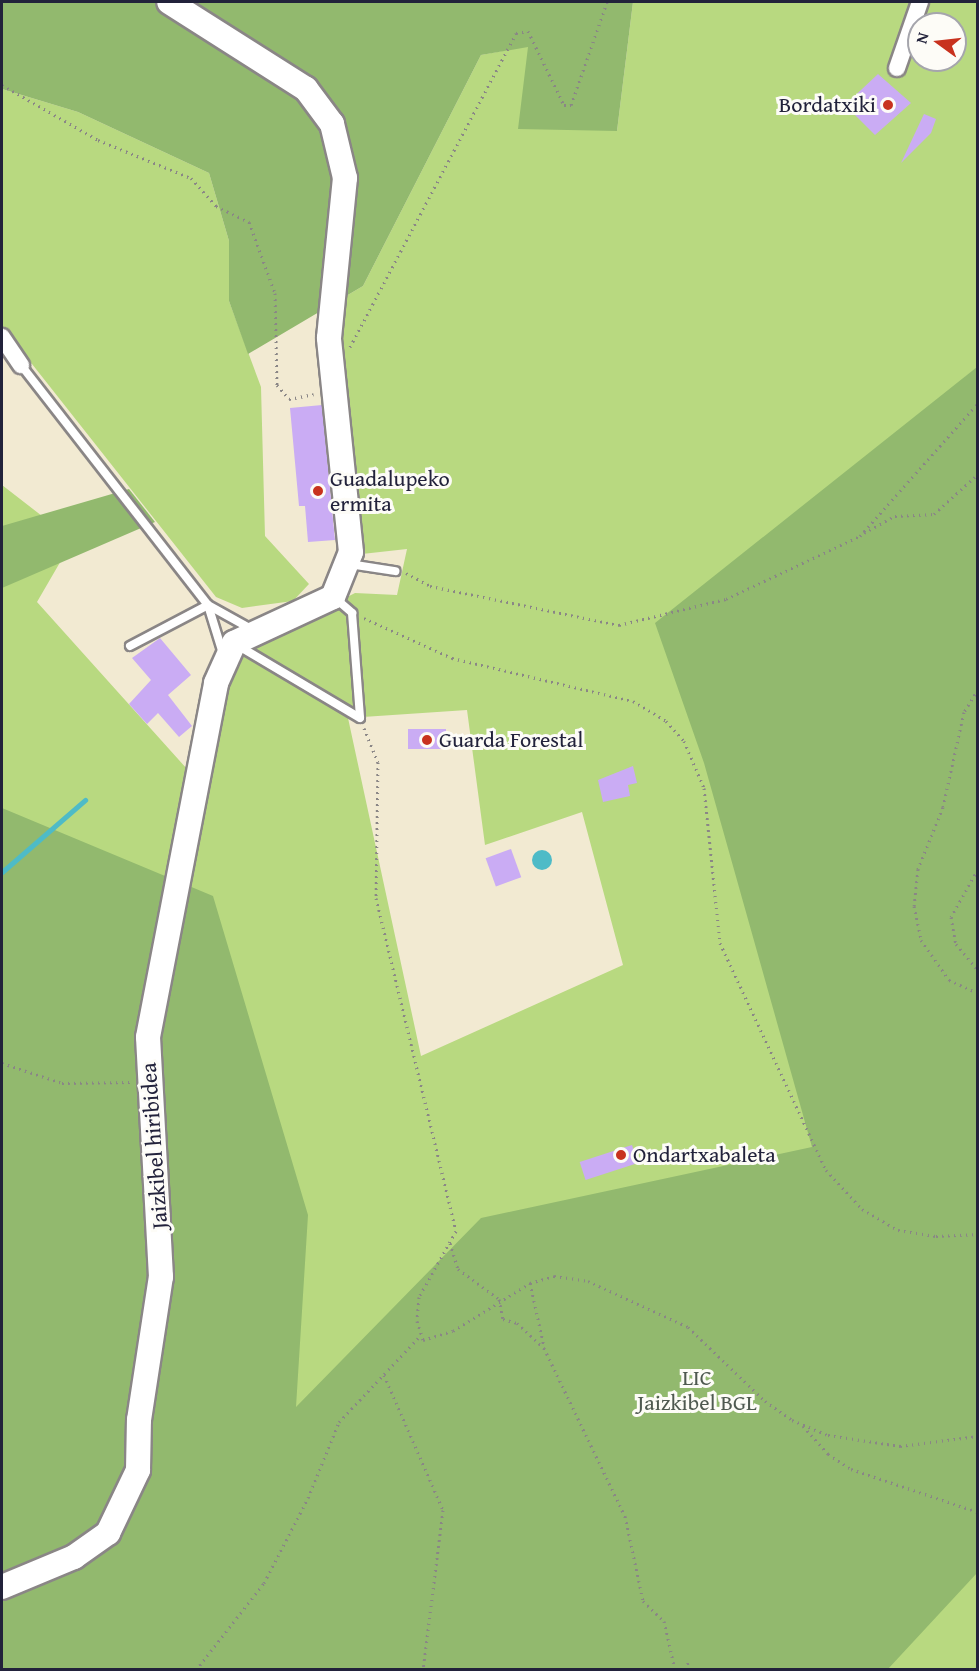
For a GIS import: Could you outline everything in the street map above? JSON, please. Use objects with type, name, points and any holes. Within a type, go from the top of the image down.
[{"type":"street","points":[[169,2],[306,88],[332,124],[345,178],[327,312],[351,525],[348,564],[333,597],[300,616],[237,644]]},
{"type":"street","points":[[897,68],[920,2]]},
{"type":"street","points":[[2,337],[21,365]]},
{"type":"street","name":"Jaizkibel hiribidea","points":[[2,1587],[90,1549],[120,1518],[138,1470],[139,1420],[160,1277],[146,1082],[154,998],[237,644]]},
{"type":"lane","points":[[21,365],[237,644],[360,717]]},
{"type":"lane","points":[[348,564],[395,571]]},
{"type":"lane","points":[[333,597],[352,613],[360,717]]},
{"type":"lane","points":[[208,605],[237,644]]},
{"type":"lane","points":[[130,646],[208,605]]},
{"type":"path","points":[[345,358],[516,33],[528,31],[564,105],[571,105],[608,2]]},
{"type":"path","points":[[2,85],[98,140],[191,178],[216,206],[249,222],[275,293],[275,370],[282,394],[311,396],[334,382]]},
{"type":"path","points":[[860,536],[978,403]]},
{"type":"path","points":[[395,571],[430,586],[619,625],[726,599],[860,536],[895,516],[934,514],[978,474]]},
{"type":"path","points":[[352,613],[452,658],[633,701],[666,721],[684,741],[704,788],[720,944],[826,1170],[862,1209],[898,1230],[936,1236],[978,1234]]},
{"type":"path","points":[[978,689],[964,712],[944,807],[918,869],[914,906],[921,940],[949,980],[978,993]]},
{"type":"path","points":[[360,717],[378,762],[376,898],[456,1231],[420,1297],[423,1340],[453,1331],[499,1299],[530,1283],[554,1276],[616,1289],[688,1327],[765,1401],[802,1424],[869,1445],[978,1437]]},
{"type":"path","points":[[978,869],[951,917],[956,944],[978,970]]},
{"type":"path","points":[[2,1063],[62,1083],[146,1082]]},
{"type":"path","points":[[450,1241],[452,1262],[499,1299],[503,1319],[517,1323],[544,1348]]},
{"type":"path","points":[[530,1283],[544,1348],[625,1516],[644,1601],[664,1621],[675,1670]]},
{"type":"path","points":[[196,1670],[264,1582],[308,1498],[339,1422],[421,1335]]},
{"type":"path","points":[[384,1375],[442,1510],[423,1670]]},
{"type":"path","points":[[802,1424],[828,1454],[851,1469],[978,1512]]},
{"type":"path","points":[[686,1670],[689,1659]]},
{"type":"green space","points":[[2,2],[633,2],[617,131],[518,129],[528,47],[481,55],[363,286],[248,354],[229,301],[229,241],[209,173],[78,112],[2,89]]},
{"type":"green space","name":"LIC Jaizkibel BGL","points":[[633,2],[977,2],[978,367],[965,377],[978,386],[977,1669],[2,1669],[2,485],[73,540],[37,602],[196,779],[241,651],[355,593],[397,595],[407,549],[362,554],[355,459],[326,308],[363,286],[481,55],[528,46],[617,131]],"holes":[[[467,710],[485,845],[582,812],[623,965],[421,1056],[348,718]]]},
{"type":"green space","points":[[2,89],[78,112],[209,173],[229,241],[229,301],[261,387],[265,536],[309,584],[293,601],[242,608],[216,597],[2,326]]},
{"type":"green space","name":"LIC Jaizkibel BGL","points":[[977,367],[977,1573],[888,1669],[2,1669],[2,808],[213,896],[308,1215],[296,1407],[481,1218],[812,1147],[704,763],[655,623]]},
{"type":"green space","points":[[129,489],[155,522],[2,588],[2,526]]},
{"type":"water","points":[[542,850],[549,853],[552,860],[549,867],[542,870],[535,867],[532,860],[535,853]]},
{"type":"building","points":[[878,74],[911,103],[875,135],[845,105]]},
{"type":"building","points":[[924,114],[936,119],[931,133],[901,163]]},
{"type":"building","points":[[322,405],[335,540],[308,542],[305,506],[299,506],[290,408]]},
{"type":"building","points":[[160,638],[191,675],[168,695],[192,726],[179,737],[158,713],[147,724],[129,704],[151,680],[132,658]]},
{"type":"building","name":"Guarda Forestal","points":[[408,729],[446,729],[446,749],[408,749]]},
{"type":"building","points":[[633,766],[637,783],[628,785],[630,796],[603,802],[598,780]]},
{"type":"building","points":[[511,849],[521,877],[496,886],[486,858]]},
{"type":"building","name":"Ondartxabaleta","points":[[632,1145],[638,1163],[586,1180],[580,1162]]},
{"type":"waterway","points":[[2,872],[85,800]]},
{"type":"place","name":"Bordatxiki","points":[[888,105]]},
{"type":"place","name":"Guadalupeko ermita","points":[[318,491]]},
{"type":"place","name":"Guarda Forestal","points":[[427,740]]},
{"type":"place","name":"Ondartxabaleta","points":[[621,1155]]}]
